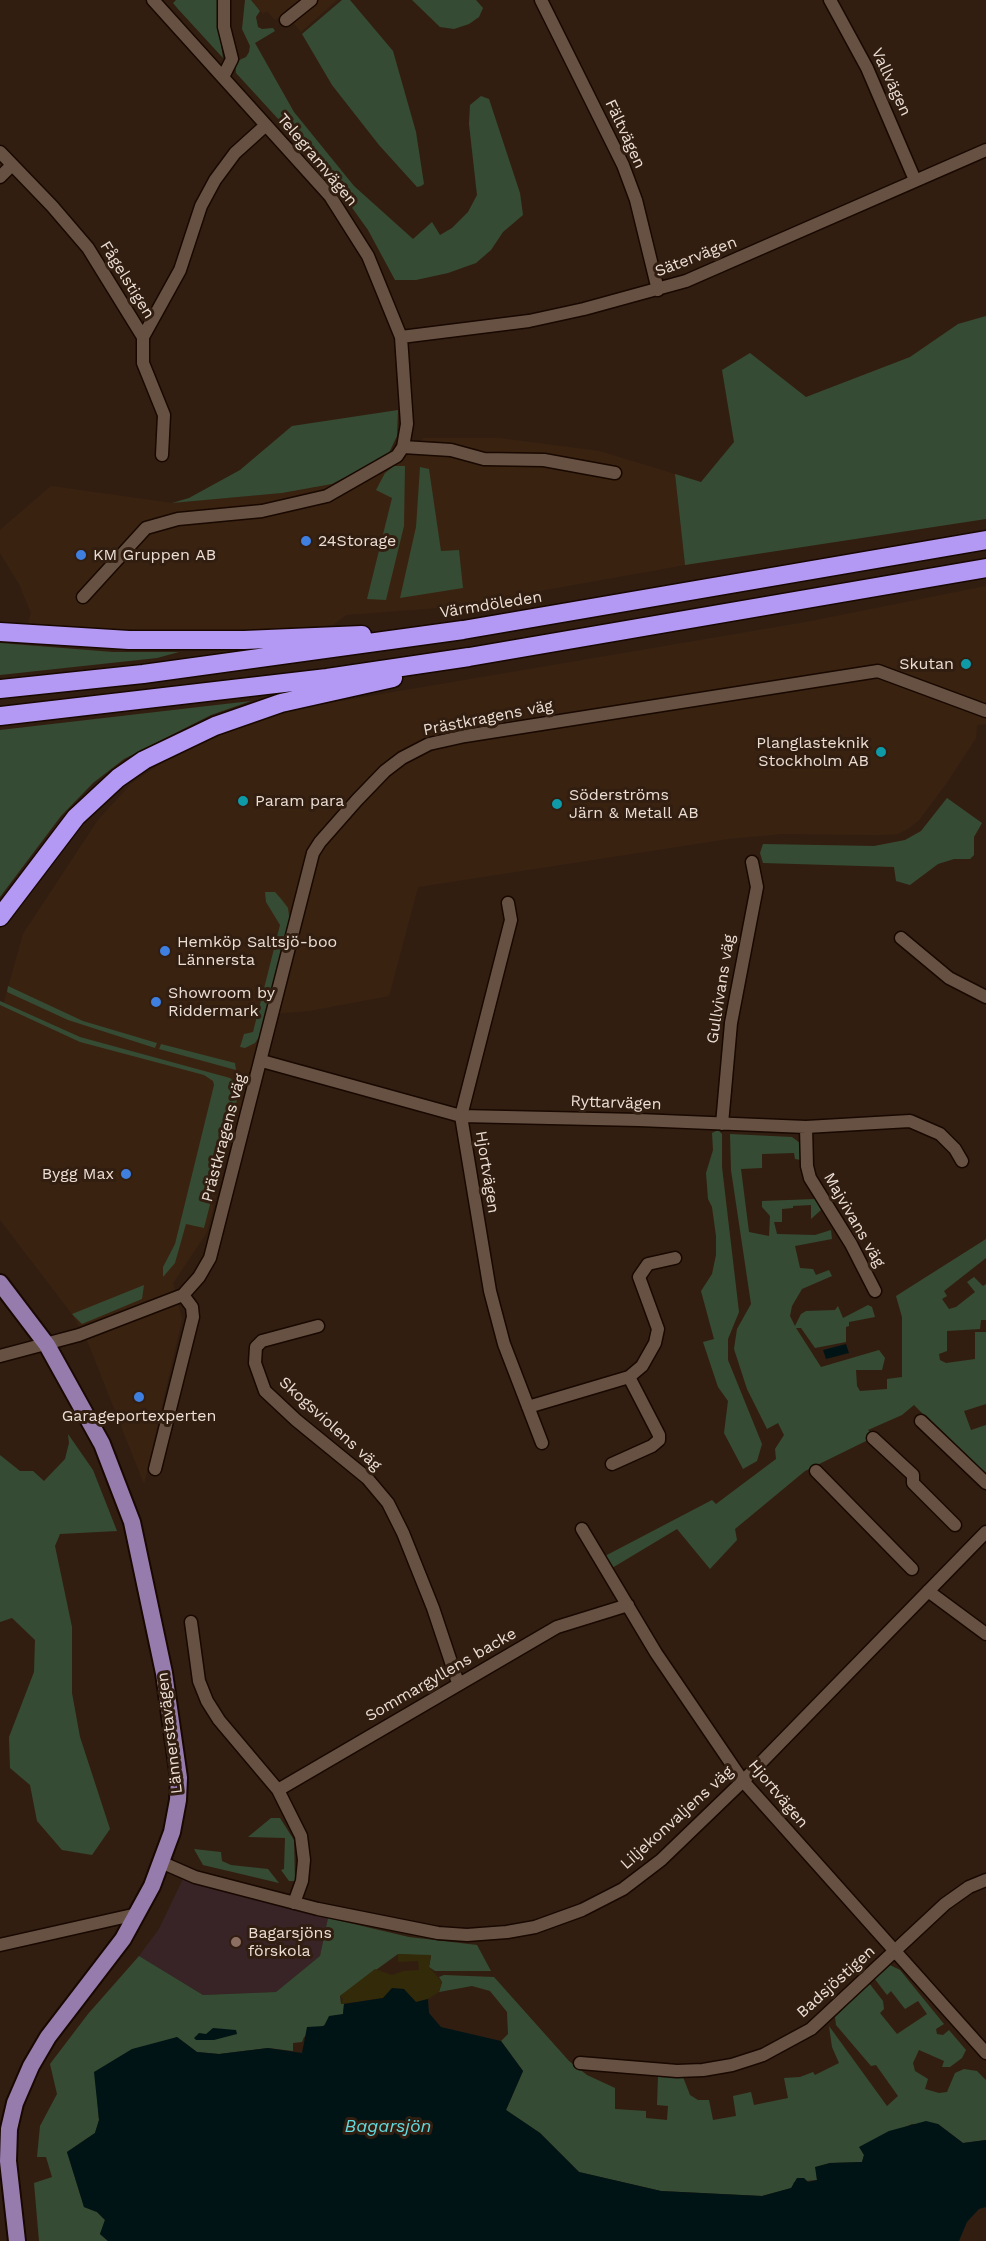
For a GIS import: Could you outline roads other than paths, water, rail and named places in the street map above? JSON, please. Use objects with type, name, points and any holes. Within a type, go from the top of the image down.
[{"type":"highway","name":"Värmdöleden","points":[[0,689],[190,668],[463,630],[986,540]]},
{"type":"highway","points":[[0,716],[316,679],[469,657],[986,568]]},
{"type":"highway","points":[[0,632],[129,640],[244,640],[463,630]]},
{"type":"highway","points":[[0,917],[76,817],[118,778],[144,760],[206,730],[281,703],[339,692],[469,657]]},
{"type":"main road","points":[[0,1283],[46,1345]]},
{"type":"main road","points":[[0,1297],[46,1345]]},
{"type":"main road","name":"Lännerstavägen","points":[[17,2241],[8,2161],[9,2129],[15,2103],[31,2066],[48,2037],[98,1975],[137,1914],[163,1863],[174,1822],[179,1778],[167,1690],[132,1522],[102,1444],[46,1345]]},
{"type":"street","name":"Telegramvägen","points":[[153,0],[330,196],[349,224],[378,279],[401,337],[407,424],[403,447]]},
{"type":"street","points":[[223,77],[232,58],[224,27],[224,0]]},
{"type":"street","points":[[286,20],[310,0]]},
{"type":"street","name":"Fältvägen","points":[[541,0],[622,165],[636,200],[658,290]]},
{"type":"street","name":"Vallvägen","points":[[830,0],[867,68],[915,180]]},
{"type":"street","points":[[143,337],[180,270],[201,206],[214,180],[236,153],[266,125]]},
{"type":"street","name":"Sätervägen","points":[[401,337],[529,321],[658,290],[717,269],[986,150]]},
{"type":"street","name":"Fågelstigen","points":[[0,152],[52,206],[88,248],[143,337],[143,363],[164,415],[162,455]]},
{"type":"street","points":[[0,177],[12,165]]},
{"type":"street","points":[[83,597],[146,528],[178,519],[262,511],[327,496],[397,456],[403,447],[451,450],[484,459],[544,460],[615,473]]},
{"type":"street","name":"Prästkragens väg","points":[[183,1295],[199,1277],[210,1258],[313,854],[320,842],[385,771],[413,751],[465,736],[878,671],[986,711]]},
{"type":"street","name":"Gullvivans väg","points":[[722,1124],[731,1023],[757,887],[752,862]]},
{"type":"street","name":"Hjortvägen","points":[[508,903],[511,920],[461,1116],[490,1292],[504,1344],[542,1443]]},
{"type":"street","points":[[901,938],[949,978],[986,997]]},
{"type":"street","name":"Ryttarvägen","points":[[262,1061],[461,1116],[806,1127],[910,1121],[940,1134],[955,1149],[962,1161]]},
{"type":"street","name":"Majvivans väg","points":[[806,1127],[807,1166],[810,1178],[851,1244],[875,1291]]},
{"type":"street","points":[[528,1407],[628,1377],[642,1366],[655,1344],[658,1329],[639,1277],[648,1264],[675,1258]]},
{"type":"street","points":[[0,1356],[46,1345],[183,1295],[192,1307],[193,1317],[155,1469]]},
{"type":"street","name":"Skogsviolens väg","points":[[318,1326],[262,1341],[256,1347],[255,1363],[262,1381],[266,1390],[296,1420],[367,1478],[388,1503],[403,1533],[433,1608],[458,1683]]},
{"type":"street","points":[[612,1464],[652,1446],[659,1440],[659,1435],[628,1377]]},
{"type":"street","points":[[921,1421],[986,1483]]},
{"type":"street","points":[[873,1438],[913,1475],[913,1483],[955,1525]]},
{"type":"street","points":[[816,1471],[912,1569]]},
{"type":"street","name":"Hjortvägen","points":[[582,1529],[656,1653],[743,1780],[986,2053]]},
{"type":"street","name":"Liljekonvaljens väg","points":[[163,1863],[195,1877],[377,1923],[438,1933],[486,1935],[535,1927],[602,1900],[642,1876],[743,1780],[986,1532]]},
{"type":"street","points":[[928,1591],[986,1634]]},
{"type":"street","name":"Sommargyllens backe","points":[[278,1790],[557,1627],[628,1605]]},
{"type":"street","points":[[191,1622],[196,1662],[207,1701],[219,1720],[278,1790],[303,1845],[302,1881],[294,1903]]},
{"type":"street","name":"Badsjöstigen","points":[[580,2062],[677,2071],[703,2070],[732,2065],[763,2055],[811,2029],[945,1904],[969,1887],[986,1880]]},
{"type":"street","points":[[0,1945],[137,1914]]},
{"type":"water","points":[[846,1344],[849,1353],[826,1359],[823,1350]]},
{"type":"water","name":"Bagarsjön","points":[[392,1988],[404,1989],[416,2002],[428,1999],[429,2013],[441,2027],[501,2041],[523,2071],[506,2110],[540,2133],[579,2172],[661,2191],[762,2196],[791,2188],[797,2178],[804,2178],[808,2182],[817,2180],[815,2167],[830,2163],[862,2162],[864,2155],[859,2147],[889,2131],[926,2121],[938,2124],[963,2143],[986,2140],[986,2207],[979,2209],[967,2222],[959,2241],[108,2241],[100,2234],[105,2220],[97,2212],[84,2207],[67,2152],[95,2133],[99,2120],[94,2072],[132,2049],[177,2037],[197,2052],[219,2054],[268,2048],[302,2053],[307,2027],[324,2026],[329,2016],[343,2014],[344,2004],[383,1998]]},
{"type":"water","points":[[213,2028],[236,2030],[237,2034],[214,2040],[194,2038],[199,2033],[206,2034]]},
{"type":"place","name":"24Storage","points":[[306,541]]},
{"type":"place","name":"KM Gruppen AB","points":[[81,555]]},
{"type":"place","name":"Skutan","points":[[966,664]]},
{"type":"place","name":"Planglasteknik Stockholm AB","points":[[881,752]]},
{"type":"place","name":"Param para","points":[[243,801]]},
{"type":"place","name":"Söderströms Järn & Metall AB","points":[[557,804]]},
{"type":"place","name":"Hemköp Saltsjö-boo Lännersta","points":[[165,951]]},
{"type":"place","name":"Showroom by Riddermark","points":[[156,1002]]},
{"type":"place","name":"Bygg Max","points":[[126,1174]]},
{"type":"place","name":"Garageportexperten","points":[[139,1397]]},
{"type":"place","name":"Bagarsjöns förskola","points":[[236,1942]]}]
